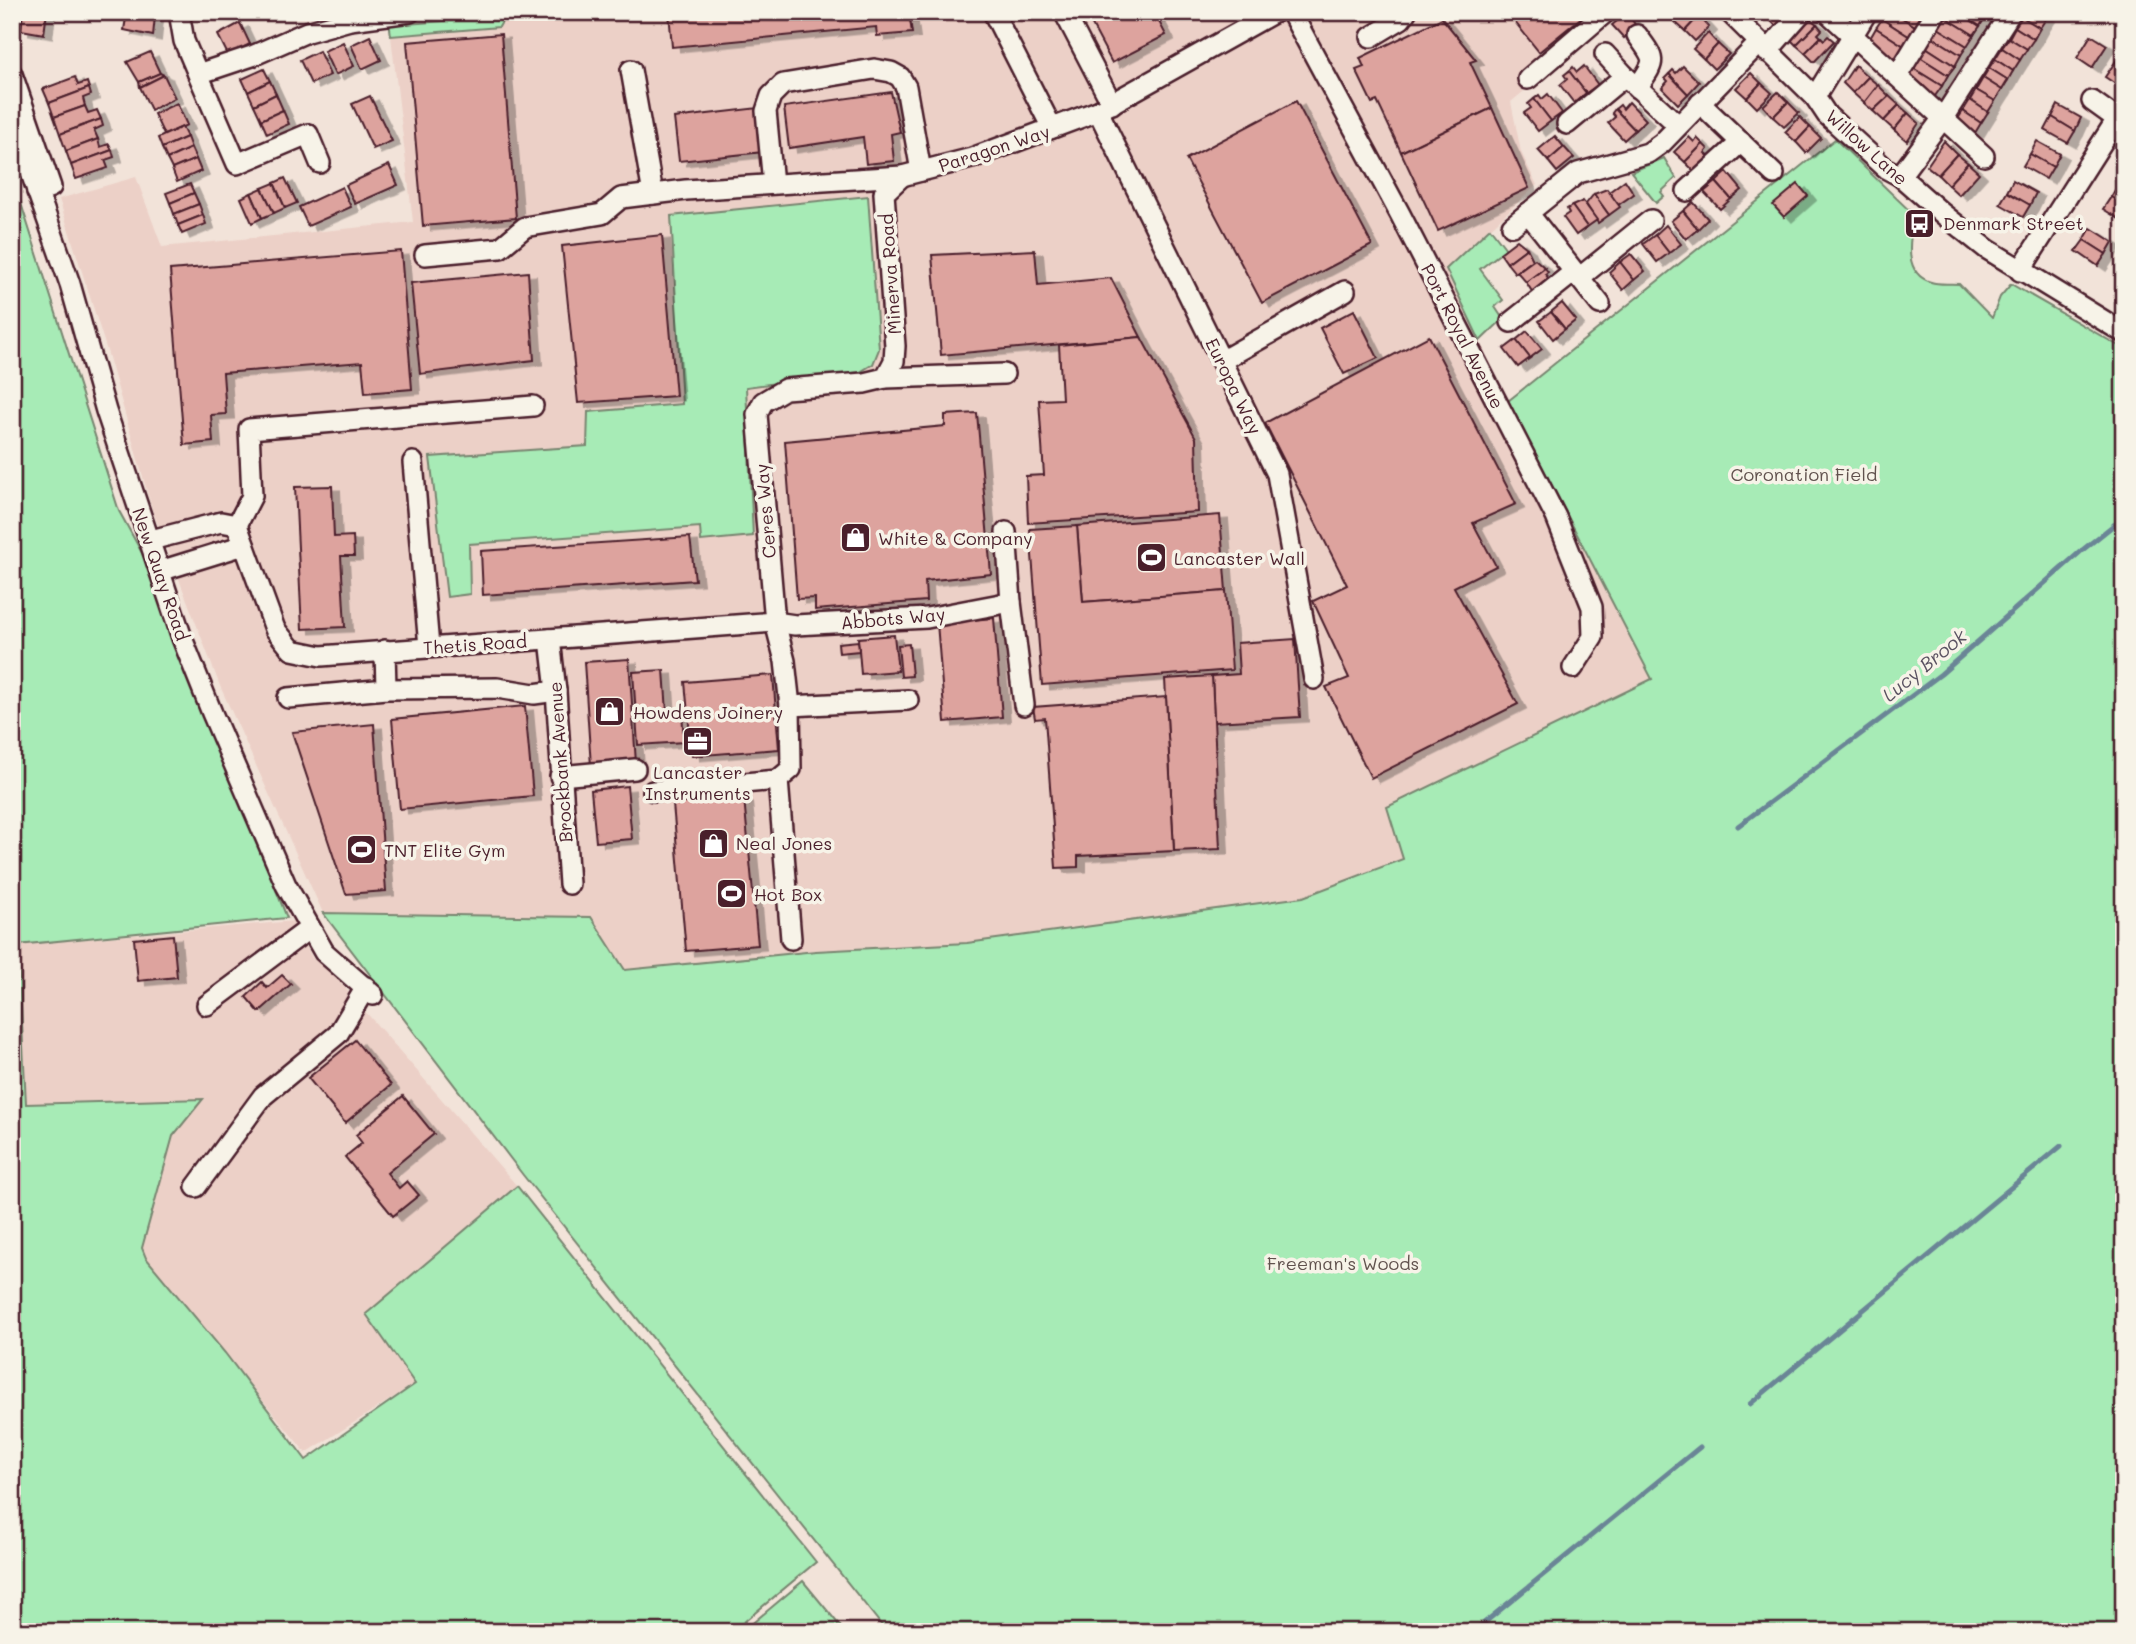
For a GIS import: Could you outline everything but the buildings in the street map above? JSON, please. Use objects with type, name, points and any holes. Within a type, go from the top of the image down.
[{"type":"street","points":[[179,12],[184,41],[237,164],[308,134],[320,163]]},
{"type":"street","points":[[198,74],[251,57],[307,32],[350,20],[410,12]]},
{"type":"street","points":[[993,12],[1052,128]]},
{"type":"street","name":"Europa Way","points":[[1064,12],[1222,361],[1277,474],[1314,679]]},
{"type":"street","name":"Paragon Way","points":[[425,255],[500,248],[524,227],[602,214],[621,198],[686,190],[902,176],[972,158],[1105,107],[1275,12]]},
{"type":"street","name":"Port Royal Avenue","points":[[1291,12],[1400,214],[1556,517],[1592,607],[1593,636],[1573,668]]},
{"type":"street","points":[[1371,37],[1401,19],[1406,12]]},
{"type":"street","points":[[1528,79],[1605,12]]},
{"type":"street","name":"Willow Lane","points":[[1729,12],[1815,97],[1828,114],[1885,168],[1900,176],[1979,243],[2020,271],[2124,333]]},
{"type":"street","points":[[1512,226],[1578,173],[1648,153],[1662,143],[1700,103],[1802,12]]},
{"type":"street","points":[[1827,12],[1984,156]]},
{"type":"street","points":[[1815,97],[1867,12]]},
{"type":"street","points":[[1897,76],[1937,12]]},
{"type":"street","points":[[1900,176],[1942,118],[2011,12]]},
{"type":"street","points":[[1567,124],[1631,82],[1653,63],[1652,55],[1637,36]]},
{"type":"street","points":[[1605,54],[1678,125]]},
{"type":"street","points":[[773,184],[766,111],[771,96],[783,84],[874,69],[891,72],[900,77],[906,87],[921,171]]},
{"type":"street","points":[[631,70],[653,194]]},
{"type":"street","points":[[12,74],[51,187],[37,192]]},
{"type":"street","points":[[2020,271],[2120,121],[2092,102]]},
{"type":"street","points":[[1700,103],[1774,174]]},
{"type":"street","name":"New Quay Road","points":[[12,119],[70,284],[106,411],[182,638],[246,794],[286,885],[324,952],[370,991],[338,1034],[263,1096],[196,1187]]},
{"type":"street","points":[[1687,191],[1741,142]]},
{"type":"street","name":"Minerva Road","points":[[886,378],[894,361],[895,346],[884,193],[902,176]]},
{"type":"street","points":[[1528,213],[1600,304]]},
{"type":"street","points":[[1511,322],[1651,220]]},
{"type":"street","points":[[1222,361],[1345,291]]},
{"type":"street","points":[[886,378],[1004,374]]},
{"type":"street","name":"Ceres Way","points":[[778,779],[791,769],[790,706],[785,661],[775,622],[757,414],[763,402],[785,389],[864,383],[886,378]]},
{"type":"street","points":[[150,540],[221,522],[237,525],[253,496],[249,429],[533,406]]},
{"type":"street","points":[[413,463],[429,647]]},
{"type":"street","name":"Thetis Road","points":[[237,525],[275,629],[292,650],[321,656],[775,622]]},
{"type":"street","points":[[1006,533],[1011,602],[1024,705]]},
{"type":"street","points":[[160,571],[244,545]]},
{"type":"street","name":"Abbots Way","points":[[775,622],[795,625],[927,618],[1011,602]]},
{"type":"street","name":"Brockbank Avenue","points":[[550,639],[569,884]]},
{"type":"street","points":[[385,650],[387,689]]},
{"type":"street","points":[[288,698],[387,689],[497,688],[534,694],[556,691]]},
{"type":"street","points":[[790,706],[908,700]]},
{"type":"street","points":[[560,776],[635,769]]},
{"type":"street","points":[[653,791],[778,779],[792,939]]},
{"type":"street","points":[[207,1005],[310,928]]},
{"type":"shaded area","points":[[526,12],[1619,12],[1511,102],[1521,152],[1537,185],[1446,269],[1508,401],[1652,679],[1387,807],[1404,858],[1303,897],[967,943],[816,951],[625,970],[591,917],[323,913],[220,686],[152,509],[108,354],[59,199],[136,177],[162,247],[413,222],[391,36],[498,27],[503,20]]},
{"type":"shaded area","points":[[294,921],[312,958],[331,972],[517,1186],[366,1314],[415,1384],[306,1453],[146,1258],[142,1248],[173,1136],[26,1104],[18,945]]},
{"type":"green space","points":[[526,12],[503,20],[499,27],[391,36],[389,20],[402,19],[407,24],[468,19],[469,13]]},
{"type":"green space","name":"Freeman's Woods","points":[[1835,139],[1914,215],[1910,254],[1916,271],[1922,277],[1934,283],[1959,284],[1992,318],[2000,297],[2011,284],[2124,349],[2124,1632],[887,1632],[523,1175],[323,913],[591,917],[625,970],[816,951],[967,943],[1303,897],[1403,859],[1387,807],[1652,679],[1508,401]]},
{"type":"green space","points":[[1664,158],[1676,178],[1661,192],[1664,196],[1656,203],[1631,172]]},
{"type":"green space","points":[[12,175],[119,511],[147,562],[287,918],[18,945],[26,1104],[203,1099],[173,1136],[142,1248],[146,1258],[225,1353],[306,1460],[415,1384],[366,1314],[517,1186],[816,1562],[732,1632],[12,1632]]},
{"type":"green space","points":[[868,196],[879,349],[873,364],[860,372],[746,387],[753,536],[701,541],[700,527],[469,544],[470,594],[447,597],[430,457],[587,446],[588,412],[682,404],[671,216]]},
{"type":"green space","points":[[1490,228],[1506,249],[1480,269],[1503,300],[1495,307],[1503,319],[1480,341],[1446,269]]},
{"type":"green space","points":[[803,1581],[845,1632],[742,1632]]},
{"type":"waterway","name":"Lucy Brook","points":[[1738,826],[1941,674],[2080,552],[2115,524],[2124,521]]},
{"type":"waterway","points":[[1750,1404],[2061,1146]]},
{"type":"waterway","points":[[1473,1632],[1700,1447]]},
{"type":"place","name":"Denmark Street","points":[[1920,223]]},
{"type":"place","name":"White & Company","points":[[855,538]]},
{"type":"place","name":"Lancaster Wall","points":[[1151,558]]},
{"type":"place","name":"Howdens Joinery","points":[[610,712]]},
{"type":"place","name":"Lancaster Instruments","points":[[698,742]]},
{"type":"place","name":"Neal Jones","points":[[713,843]]},
{"type":"place","name":"TNT Elite Gym","points":[[361,850]]},
{"type":"place","name":"Hot Box","points":[[731,894]]},
{"type":"park label","name":"Coronation Field","points":[[1804,474]]}]
